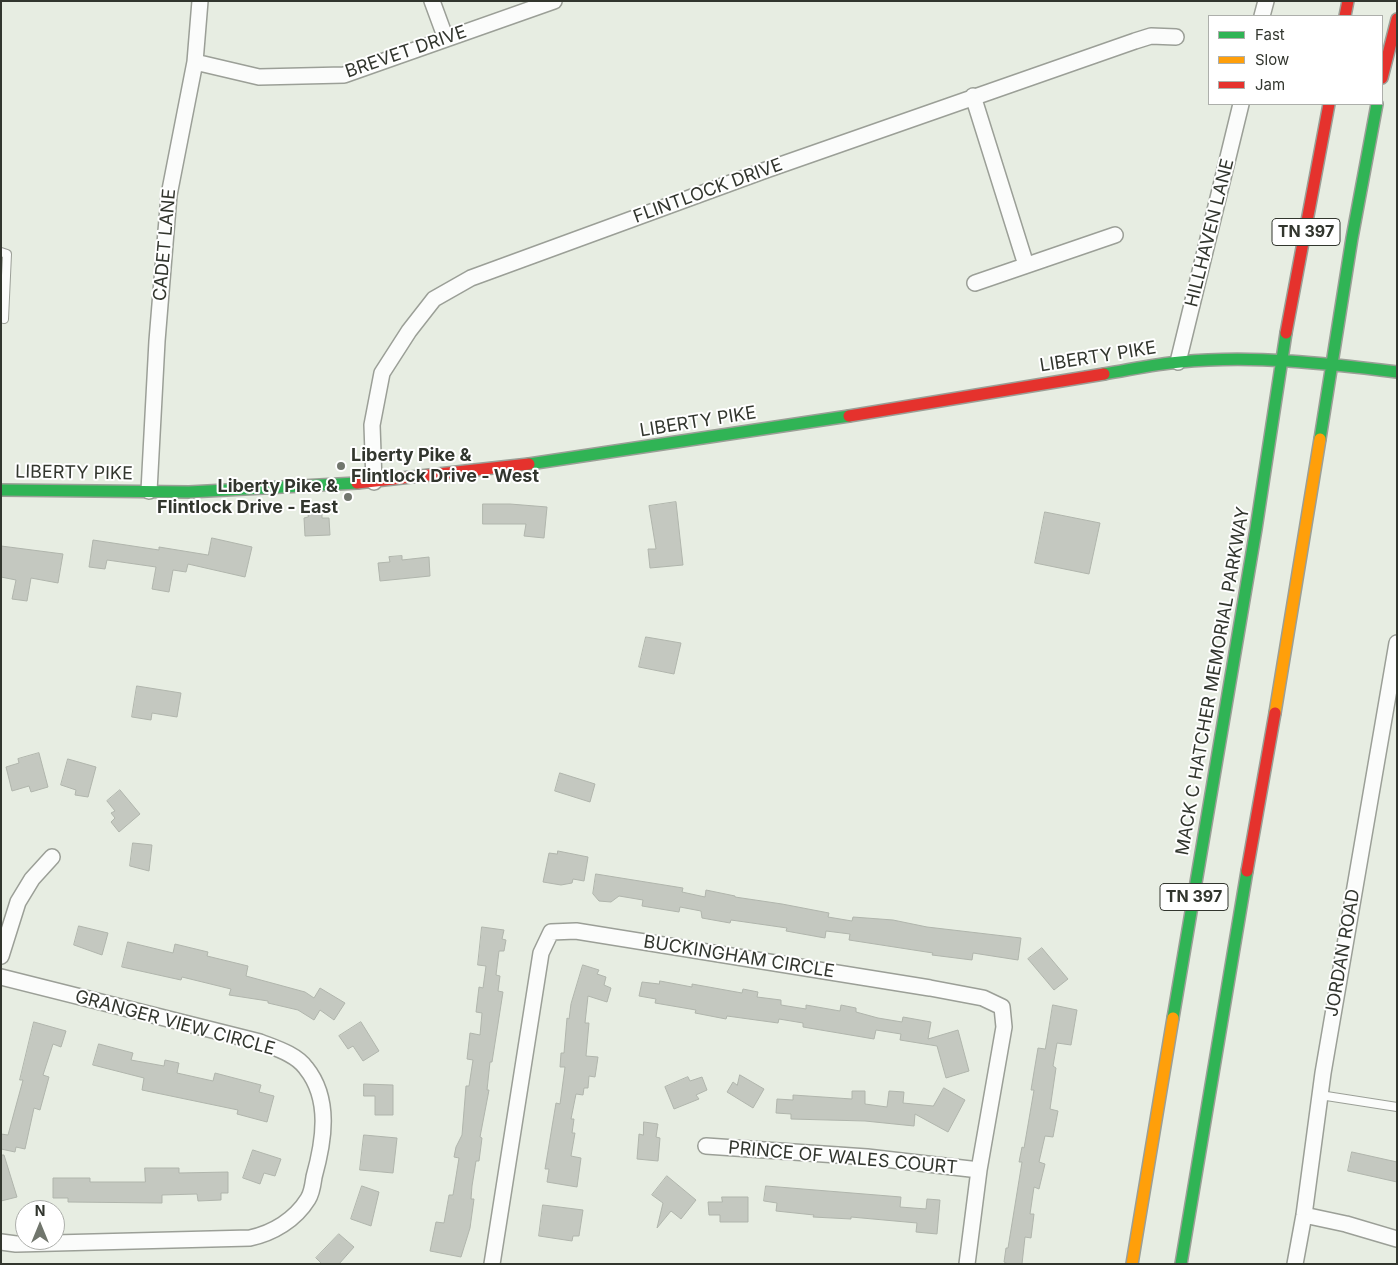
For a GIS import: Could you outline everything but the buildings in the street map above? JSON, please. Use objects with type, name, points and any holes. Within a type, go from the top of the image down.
[{"type":"main road","points":[[1345,15],[1348,1]]},
{"type":"main road","points":[[1383,74],[1397,20]]},
{"type":"main road","name":"MACK C HATCHER MEMORIAL PARKWAY","points":[[1132,1264],[1256,530],[1281,359],[1329,105]]},
{"type":"main road","name":"TN 397","points":[[1182,1264],[1377,105]]},
{"type":"main road","name":"LIBERTY PIKE","points":[[1,490],[149,492],[374,482],[620,452],[1178,362],[1224,358],[1281,359],[1397,372]]},
{"type":"street","name":"CADET LANE","points":[[149,492],[157,341],[169,195],[195,62],[200,1]]},
{"type":"street","points":[[432,1],[446,39]]},
{"type":"street","name":"BREVET DRIVE","points":[[195,62],[259,77],[344,75],[554,1]]},
{"type":"street","points":[[1262,15],[1266,1]]},
{"type":"street","name":"FLINTLOCK DRIVE","points":[[374,482],[372,426],[382,373],[409,331],[434,299],[471,278],[973,96],[1151,36],[1176,37]]},
{"type":"street","points":[[973,96],[1026,265]]},
{"type":"street","name":"HILLHAVEN LANE","points":[[1178,362],[1241,105]]},
{"type":"street","points":[[975,283],[1115,234]]},
{"type":"street","name":"JORDAN ROAD","points":[[1295,1264],[1304,1215],[1320,1095],[1397,643]]},
{"type":"street","points":[[1,956],[18,902],[32,879],[52,857]]},
{"type":"street","name":"BUCKINGHAM CIRCLE","points":[[492,1264],[541,953],[551,932],[576,931],[930,988],[983,998],[1002,1007],[1004,1027],[980,1170],[967,1264]]},
{"type":"street","name":"GRANGER VIEW CIRCLE","points":[[1,977],[260,1042],[285,1052],[305,1066],[314,1079],[318,1086],[323,1111],[320,1154],[309,1198],[294,1216],[270,1234],[250,1238],[16,1244],[1,1242]]},
{"type":"street","name":"PRINCE OF WALES COURT","points":[[706,1146],[867,1157],[980,1170]]},
{"type":"street","points":[[1304,1215],[1346,1224],[1397,1239]]},
{"type":"lane","points":[[1,252],[7,254],[4,319]]},
{"type":"lane","points":[[1320,1095],[1397,1107]]},
{"type":"traffic: fast","points":[[1320,439],[1352,238],[1377,105]]},
{"type":"traffic: fast","points":[[1173,1018],[1256,529],[1286,333]]},
{"type":"traffic: fast","points":[[1104,374],[1170,363],[1234,359],[1316,363],[1397,372]]},
{"type":"traffic: fast","points":[[529,464],[849,416]]},
{"type":"traffic: fast","points":[[1,490],[189,492],[357,483]]},
{"type":"traffic: fast","points":[[1181,1264],[1247,871]]},
{"type":"traffic: slow","points":[[1275,713],[1320,439]]},
{"type":"traffic: slow","points":[[1132,1264],[1173,1018]]},
{"type":"traffic: jam","points":[[1345,15],[1348,1]]},
{"type":"traffic: jam","points":[[1383,74],[1397,19]]},
{"type":"traffic: jam","points":[[1286,333],[1329,105]]},
{"type":"traffic: jam","points":[[849,416],[1104,374]]},
{"type":"traffic: jam","points":[[357,483],[529,464]]},
{"type":"traffic: jam","points":[[1247,871],[1275,713]]},
{"type":"place","name":"Liberty Pike & Flintlock Drive - West","points":[[341,466]]},
{"type":"place","name":"Liberty Pike & Flintlock Drive - East","points":[[348,497]]}]
